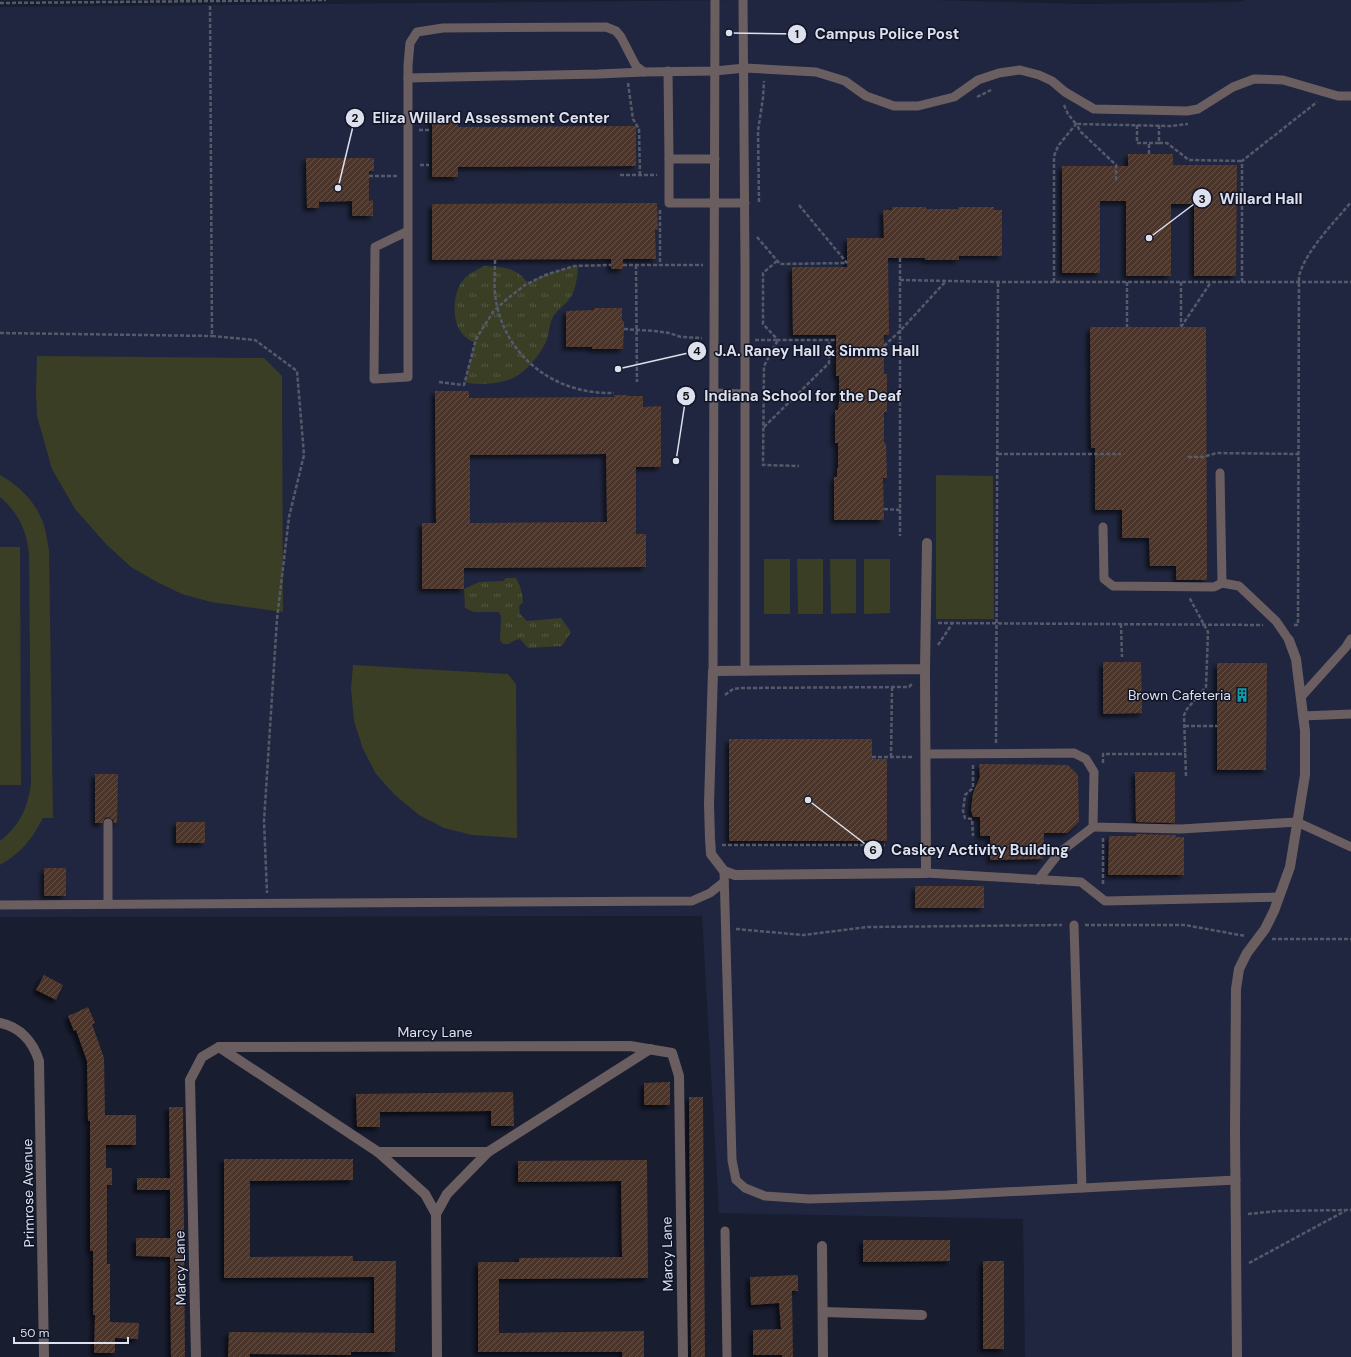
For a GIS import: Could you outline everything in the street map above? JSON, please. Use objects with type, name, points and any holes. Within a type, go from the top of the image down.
[{"type":"street","points":[[924,669],[713,671],[709,804],[710,839],[711,854],[724,871],[735,875],[926,873],[924,669],[927,543]]},
{"type":"street","points":[[1237,1357],[1235,1131],[1236,989],[1239,969],[1247,953],[1258,939],[1274,911],[1290,867],[1298,822],[1305,775],[1305,731],[1296,658],[1289,640]]},
{"type":"street","name":"Primrose Avenue","points":[[0,1023],[7,1024],[18,1030],[27,1038],[34,1048],[40,1068],[44,1357]]},
{"type":"street","name":"Marcy Lane","points":[[196,1357],[190,1080],[202,1057],[219,1047],[630,1046],[672,1053],[679,1076],[682,1357]]},
{"type":"street","points":[[219,1047],[378,1152],[425,1194],[436,1214],[437,1357]]},
{"type":"street","points":[[436,1214],[447,1194],[488,1152],[650,1050]]},
{"type":"street","points":[[378,1152],[488,1152]]},
{"type":"street","points":[[822,1246],[823,1357]]},
{"type":"street","points":[[823,1312],[922,1315]]},
{"type":"lane","points":[[713,671],[715,0]]},
{"type":"lane","points":[[743,0],[745,68],[746,394],[745,671]]},
{"type":"lane","points":[[408,231],[375,247],[374,379],[408,377],[408,231],[408,176],[408,78],[410,43],[417,32],[443,28],[606,27],[616,30],[636,66],[644,72]]},
{"type":"lane","points":[[408,78],[715,71],[745,68],[816,72],[845,81],[866,96],[894,106],[918,106],[954,97],[978,80],[999,73],[1020,70],[1039,75],[1052,81],[1065,92],[1094,108],[1187,111],[1198,109],[1233,87],[1254,79],[1283,80],[1338,96],[1351,96]]},
{"type":"lane","points":[[668,71],[669,202],[745,202]]},
{"type":"lane","points":[[669,159],[715,159]]},
{"type":"lane","points":[[714,393],[746,394]]},
{"type":"lane","points":[[1220,473],[1222,583]]},
{"type":"lane","points":[[1103,527],[1104,579],[1113,586],[1214,587],[1222,583],[1238,586],[1278,625],[1289,640]]},
{"type":"lane","points":[[1301,697],[1346,647],[1351,638]]},
{"type":"lane","points":[[1303,716],[1351,714]]},
{"type":"lane","points":[[926,756],[1074,753],[1086,759],[1094,772],[1093,827]]},
{"type":"lane","points":[[1038,880],[1059,853],[1093,827],[1181,829],[1298,822],[1351,847]]},
{"type":"lane","points":[[108,823],[108,904]]},
{"type":"lane","points":[[724,871],[732,1160],[736,1180],[745,1188],[765,1196],[809,1199],[947,1195],[1236,1180]]},
{"type":"lane","points":[[926,873],[1081,882],[1105,901],[1279,897]]},
{"type":"lane","points":[[0,905],[692,901],[710,893],[724,882]]},
{"type":"lane","points":[[1074,925],[1082,1188]]},
{"type":"lane","points":[[725,1231],[727,1357]]},
{"type":"path","points":[[0,3],[326,0]]},
{"type":"path","points":[[210,6],[212,336]]},
{"type":"path","points":[[626,72],[633,119],[639,129],[640,175]]},
{"type":"path","points":[[745,82],[770,81]]},
{"type":"path","points":[[976,97],[994,88]]},
{"type":"path","points":[[1137,125],[1137,143],[1167,143],[1189,160],[1242,161],[1329,93]]},
{"type":"path","points":[[1062,100],[1068,114],[1081,132],[1116,165],[1116,181]]},
{"type":"path","points":[[1076,124],[1184,125],[1190,123]]},
{"type":"path","points":[[1054,282],[1054,156],[1058,146],[1076,124]]},
{"type":"path","points":[[1159,125],[1159,143]]},
{"type":"path","points":[[1149,144],[1149,154]]},
{"type":"path","points":[[1242,161],[1242,282]]},
{"type":"path","points":[[620,175],[660,175]]},
{"type":"path","points":[[369,176],[408,176]]},
{"type":"path","points":[[926,623],[1298,625],[1299,282],[1302,266],[1309,253],[1351,202]]},
{"type":"path","points":[[745,230],[756,237],[780,264],[847,263],[799,205]]},
{"type":"path","points":[[900,258],[900,536]]},
{"type":"path","points":[[495,260],[496,294],[504,328],[524,358],[537,371],[555,381],[568,386],[602,393],[614,393]]},
{"type":"path","points":[[778,261],[763,273],[763,324],[778,340],[838,340]]},
{"type":"path","points":[[439,382],[464,385],[476,339],[493,312],[507,298],[525,285],[545,275],[574,266],[611,264]]},
{"type":"path","points":[[623,265],[714,265]]},
{"type":"path","points":[[636,265],[637,382]]},
{"type":"path","points":[[900,280],[998,282],[1351,282]]},
{"type":"path","points":[[884,346],[900,331],[946,281]]},
{"type":"path","points":[[996,754],[998,282]]},
{"type":"path","points":[[1127,282],[1127,327]]},
{"type":"path","points":[[1180,282],[1181,327],[1212,282]]},
{"type":"path","points":[[0,333],[212,336],[255,340],[298,371],[304,454],[289,517],[276,619],[264,821],[268,903]]},
{"type":"path","points":[[778,340],[764,366],[763,465],[799,466]]},
{"type":"path","points":[[763,427],[829,363],[829,340]]},
{"type":"path","points":[[1188,457],[1202,457],[1217,453],[1299,454]]},
{"type":"path","points":[[998,454],[1121,454]]},
{"type":"path","points":[[884,509],[900,510]]},
{"type":"path","points":[[1183,587],[1208,632],[1206,688],[1187,709],[1184,715],[1186,776]]},
{"type":"path","points":[[937,647],[952,623]]},
{"type":"path","points":[[1121,624],[1122,657]]},
{"type":"path","points":[[722,700],[726,694],[741,688],[910,688],[924,669]]},
{"type":"path","points":[[892,688],[892,757]]},
{"type":"path","points":[[1185,726],[1217,726]]},
{"type":"path","points":[[1103,769],[1103,754],[1186,754]]},
{"type":"path","points":[[872,757],[926,756]]},
{"type":"path","points":[[973,836],[972,818],[965,818],[963,802],[965,795],[973,788],[973,763],[980,763]]},
{"type":"path","points":[[1103,828],[1103,900]]},
{"type":"path","points":[[722,838],[722,846],[885,846]]},
{"type":"path","points":[[725,928],[803,935],[868,927],[1074,925],[1185,926],[1258,939],[1351,939]]},
{"type":"path","points":[[1236,1216],[1276,1211],[1351,1210]]},
{"type":"path","points":[[1236,1270],[1345,1211]]},
{"type":"shaded area","points":[[744,0],[933,0],[1083,4],[1239,2],[1245,0],[1351,0],[1351,1357],[1025,1357],[1023,1219],[719,1213],[702,916],[0,917],[0,7]]},
{"type":"green space","points":[[484,266],[509,269],[519,274],[528,283],[545,275],[578,266],[574,291],[566,303],[556,312],[553,317],[546,342],[532,363],[518,375],[508,380],[496,383],[476,384],[465,382],[475,343],[465,337],[460,330],[454,308],[459,286],[463,280]]},
{"type":"green space","points":[[37,356],[264,358],[282,376],[283,612],[211,602],[182,594],[131,567],[106,544],[75,509],[52,469],[37,416]]},
{"type":"green space","points":[[0,475],[19,488],[35,506],[43,523],[49,550],[53,818],[43,818],[35,833],[25,845],[14,856],[0,865],[0,841],[13,829],[22,815],[28,800],[31,783],[29,554],[24,530],[17,516],[0,497]]},
{"type":"green space","points":[[936,475],[993,476],[994,619],[936,619]]},
{"type":"green space","points":[[0,547],[20,547],[21,785],[0,785]]},
{"type":"green space","points":[[764,559],[790,559],[790,614],[764,614]]},
{"type":"green space","points":[[797,559],[823,559],[823,614],[798,614]]},
{"type":"green space","points":[[830,559],[856,559],[856,613],[831,614]]},
{"type":"green space","points":[[864,559],[890,559],[890,613],[864,614]]},
{"type":"green space","points":[[506,578],[516,578],[523,599],[523,602],[519,606],[520,614],[527,621],[561,618],[571,632],[562,646],[528,648],[520,639],[508,644],[503,644],[500,640],[501,616],[499,612],[474,612],[465,608],[464,589],[479,582],[503,581]]},
{"type":"green space","points":[[353,665],[508,674],[516,684],[517,838],[472,835],[444,828],[419,815],[395,795],[376,774],[363,749],[354,721],[351,689]]},
{"type":"building","points":[[432,117],[458,117],[458,127],[636,126],[636,166],[458,167],[458,177],[432,177]]},
{"type":"building","points":[[1128,154],[1173,154],[1173,165],[1237,165],[1236,276],[1194,276],[1194,204],[1171,204],[1171,276],[1126,276],[1126,201],[1100,201],[1100,273],[1062,273],[1062,166],[1128,166]]},
{"type":"building","points":[[306,158],[374,158],[374,171],[369,171],[369,201],[373,200],[373,216],[352,216],[352,201],[319,202],[319,208],[307,208]]},
{"type":"building","points":[[657,203],[658,230],[655,230],[656,259],[623,259],[623,269],[611,269],[611,259],[432,260],[432,204]]},
{"type":"building","points":[[892,207],[958,209],[958,207],[994,207],[994,210],[1002,210],[1002,256],[959,256],[959,260],[888,258],[889,335],[884,335],[884,374],[887,374],[887,412],[884,412],[884,443],[886,443],[887,478],[883,478],[884,520],[834,520],[834,477],[837,477],[838,468],[838,443],[835,443],[835,410],[838,410],[839,402],[839,376],[836,376],[836,335],[793,335],[792,267],[847,267],[847,238],[884,238],[883,210],[892,210]]},
{"type":"building","points":[[594,308],[622,308],[622,321],[624,321],[623,349],[566,347],[566,311],[594,310]]},
{"type":"building","points":[[1090,327],[1206,327],[1207,580],[1176,580],[1176,566],[1150,566],[1149,538],[1122,538],[1122,510],[1095,510],[1095,448],[1091,448]]},
{"type":"building","points":[[435,391],[469,391],[469,398],[614,397],[614,395],[643,396],[643,407],[661,406],[661,467],[636,467],[636,534],[646,534],[646,567],[464,568],[464,589],[422,589],[422,523],[436,523]],"holes":[[[606,454],[607,522],[470,523],[470,455]]]},
{"type":"building","points":[[1103,662],[1141,662],[1142,713],[1103,714]]},
{"type":"building","name":"Brown Cafeteria","points":[[1217,663],[1267,663],[1266,770],[1217,770]]},
{"type":"building","points":[[729,739],[872,739],[872,759],[887,759],[887,841],[729,841]]},
{"type":"building","points":[[979,764],[1068,765],[1078,775],[1079,822],[1067,833],[1044,833],[1043,859],[990,860],[990,836],[980,836],[980,817],[973,817],[971,810],[973,793],[980,777]]},
{"type":"building","points":[[1135,772],[1175,772],[1175,823],[1136,822]]},
{"type":"building","points":[[95,774],[118,774],[117,823],[114,823],[113,820],[108,817],[105,818],[102,823],[95,823]]},
{"type":"building","points":[[176,822],[205,822],[205,843],[176,843]]},
{"type":"building","points":[[1136,834],[1176,835],[1176,837],[1184,837],[1184,875],[1108,875],[1109,836],[1136,836]]},
{"type":"building","points":[[44,868],[66,868],[66,896],[44,896]]},
{"type":"building","points":[[915,886],[984,886],[984,908],[915,908]]},
{"type":"building","points":[[44,975],[63,985],[56,1000],[36,990]]},
{"type":"building","points":[[88,1007],[95,1023],[92,1024],[104,1058],[105,1115],[136,1115],[136,1145],[106,1145],[106,1168],[112,1168],[112,1185],[107,1185],[107,1264],[110,1264],[110,1322],[139,1323],[138,1339],[115,1338],[115,1353],[94,1353],[95,1315],[93,1315],[93,1251],[90,1251],[90,1121],[88,1121],[87,1061],[76,1030],[74,1031],[68,1016]]},
{"type":"building","points":[[670,1082],[670,1105],[644,1105],[644,1083]]},
{"type":"building","points":[[513,1092],[514,1126],[491,1126],[491,1111],[380,1112],[380,1127],[357,1127],[356,1094]]},
{"type":"building","points":[[689,1097],[703,1097],[705,1357],[691,1357]]},
{"type":"building","points":[[169,1107],[183,1107],[185,1357],[171,1357],[170,1257],[136,1256],[136,1238],[170,1238],[170,1190],[137,1190],[137,1178],[170,1178]]},
{"type":"building","points":[[224,1159],[353,1159],[353,1180],[250,1181],[250,1257],[353,1256],[353,1261],[396,1261],[395,1352],[351,1352],[351,1355],[250,1354],[250,1357],[228,1357],[229,1332],[374,1333],[374,1277],[224,1278]]},
{"type":"building","points":[[647,1160],[648,1278],[499,1279],[499,1333],[644,1331],[644,1357],[622,1357],[622,1352],[478,1352],[478,1262],[519,1262],[519,1258],[622,1257],[621,1181],[518,1182],[518,1161]]},
{"type":"building","points":[[863,1240],[950,1240],[950,1261],[863,1262]]},
{"type":"building","points":[[983,1261],[1004,1261],[1004,1349],[983,1349]]},
{"type":"building","points":[[798,1275],[798,1291],[792,1291],[793,1357],[782,1357],[782,1355],[753,1355],[753,1330],[781,1329],[779,1303],[751,1305],[750,1277]]},
{"type":"place","name":"Campus Police Post","points":[[729,33]]},
{"type":"place","name":"Eliza Willard Assessment Center","points":[[338,188]]},
{"type":"place","name":"Willard Hall","points":[[1149,238]]},
{"type":"place","name":"J.A. Raney Hall & Simms Hall","points":[[618,369]]},
{"type":"place","name":"Indiana School for the Deaf","points":[[676,461]]},
{"type":"place","name":"Brown Cafeteria","points":[[1242,695]]},
{"type":"place","name":"Caskey Activity Building","points":[[808,800]]}]
